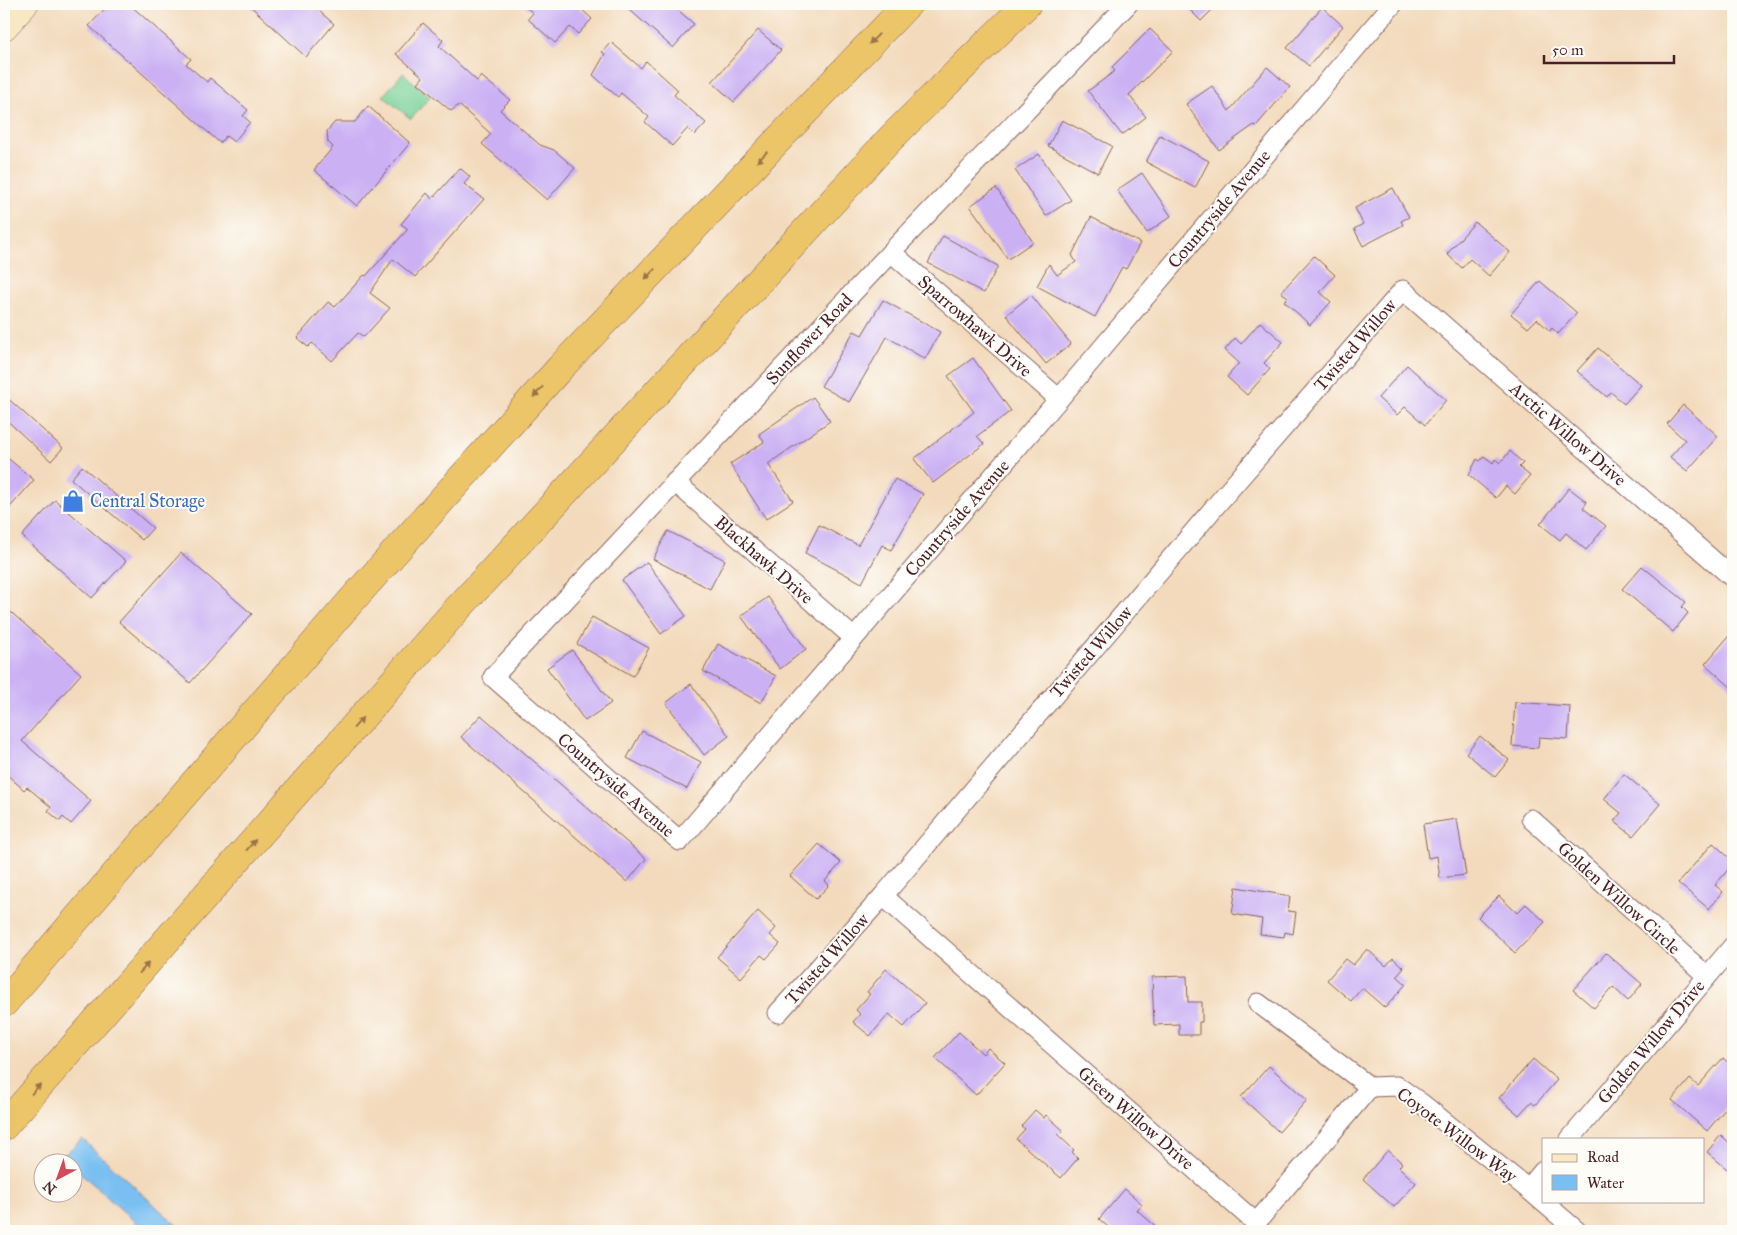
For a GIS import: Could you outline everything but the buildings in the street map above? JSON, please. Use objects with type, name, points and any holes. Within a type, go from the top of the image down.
[{"type":"highway","points":[[4,1003],[352,600],[560,368],[908,4]]},
{"type":"highway","points":[[4,1126],[450,617],[891,138],[1026,4]]},
{"type":"street","points":[[4,26],[24,4]]},
{"type":"street","name":"Sunflower Road","points":[[493,677],[891,252],[1128,4]]},
{"type":"street","name":"Countryside Avenue","points":[[493,677],[680,841],[1059,399],[1392,4]]},
{"type":"street","name":"Sparrowhawk Drive","points":[[891,252],[1059,399]]},
{"type":"street","name":"Arctic Willow Drive","points":[[1403,290],[1733,578]]},
{"type":"street","name":"Twisted Willow","points":[[778,1013],[883,896],[1224,496],[1403,290]]},
{"type":"street","name":"Blackhawk Drive","points":[[675,482],[854,638]]},
{"type":"street","name":"Golden Willow Circle","points":[[1531,820],[1707,976]]},
{"type":"street","name":"Green Willow Drive","points":[[883,896],[1256,1223],[1370,1087]]},
{"type":"street","name":"Golden Willow Drive","points":[[1571,1138],[1733,946]]},
{"type":"street","name":"Coyote Willow Way","points":[[1258,1003],[1370,1087],[1396,1086],[1542,1201]]},
{"type":"street","points":[[1528,1189],[1542,1172]]},
{"type":"street","name":"Coyote Willow Way","points":[[1543,1202],[1577,1231]]},
{"type":"green space","points":[[403,73],[430,97],[411,119],[383,96]]},
{"type":"water","points":[[82,1139],[183,1231],[145,1231],[82,1174],[82,1152],[68,1152]]},
{"type":"place","name":"Central Storage","points":[[73,501]]}]
